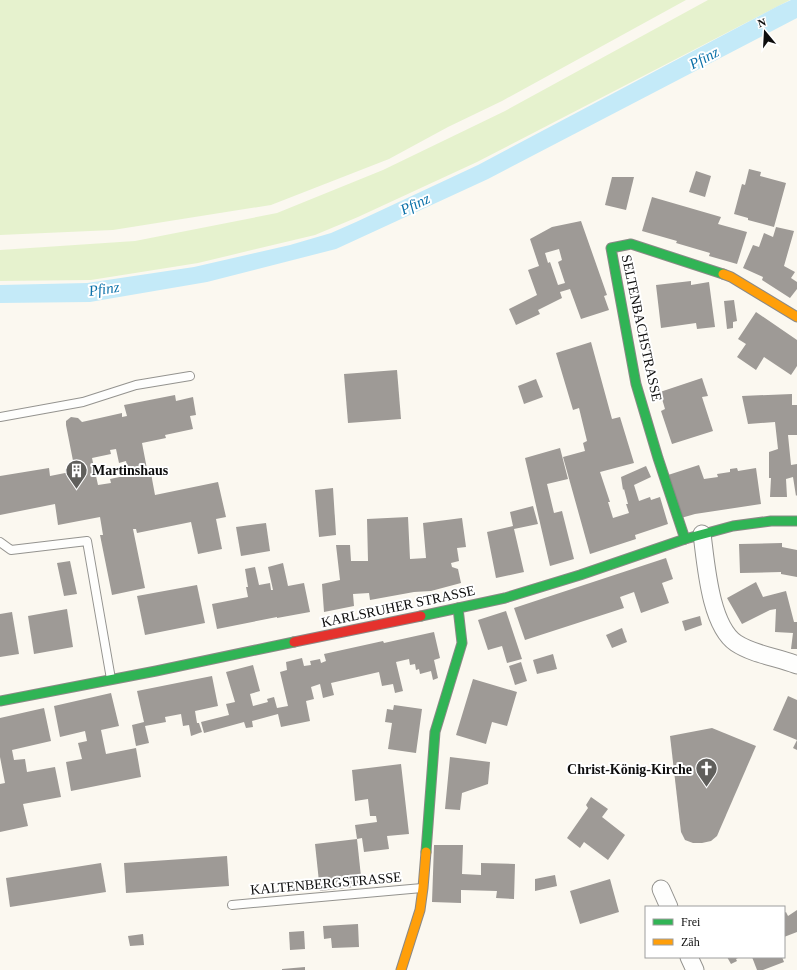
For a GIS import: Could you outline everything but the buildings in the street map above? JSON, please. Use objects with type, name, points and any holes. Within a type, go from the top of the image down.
[{"type":"street","name":"SELTENBACHSTRASSE","points":[[684,539],[636,384],[611,248],[631,244],[731,277],[797,317]]},
{"type":"street","name":"KARLSRUHER STRASSE","points":[[0,702],[505,598],[580,576],[702,534],[733,526],[797,521]]},
{"type":"street","points":[[702,534],[707,575],[712,599],[726,634],[736,643],[752,651],[797,665]]},
{"type":"street","name":"KALTENBERGSTRASSE","points":[[401,970],[420,910],[435,732],[462,643],[458,608]]},
{"type":"street","points":[[661,889],[669,906]]},
{"type":"street","points":[[689,958],[695,970]]},
{"type":"lane","points":[[0,417],[83,402],[136,385],[190,376]]},
{"type":"lane","points":[[0,542],[11,550],[87,541],[112,679]]},
{"type":"lane","name":"KALTENBERGSTRASSE","points":[[232,905],[423,888]]},
{"type":"green space","points":[[0,0],[686,0],[502,101],[448,127],[389,159],[271,205],[113,230],[0,235]]},
{"type":"green space","points":[[708,0],[790,0],[477,162],[358,217],[315,235],[198,263],[91,280],[0,281],[0,250],[135,241],[277,213],[383,170],[505,111]]},
{"type":"water","name":"Pfinz","points":[[791,0],[797,0],[797,18],[488,179],[336,249],[207,282],[90,302],[0,303],[0,285],[87,283],[194,267],[290,245],[331,233],[478,165]]},
{"type":"traffic: fast","points":[[685,539],[658,458],[636,384],[611,248],[631,244],[723,274]]},
{"type":"traffic: fast","points":[[421,616],[505,598],[580,575],[685,539],[733,526],[771,521],[797,521]]},
{"type":"traffic: fast","points":[[426,852],[435,732],[462,643],[458,608]]},
{"type":"traffic: fast","points":[[0,701],[156,671],[294,642]]},
{"type":"traffic: slow","points":[[723,274],[731,277],[797,317]]},
{"type":"traffic: slow","points":[[401,970],[420,910],[426,852]]},
{"type":"traffic: jam","points":[[294,642],[421,616]]},
{"type":"place","name":"Martinshaus","points":[[77,490]]},
{"type":"place","name":"Christ-König-Kirche","points":[[707,788]]}]
